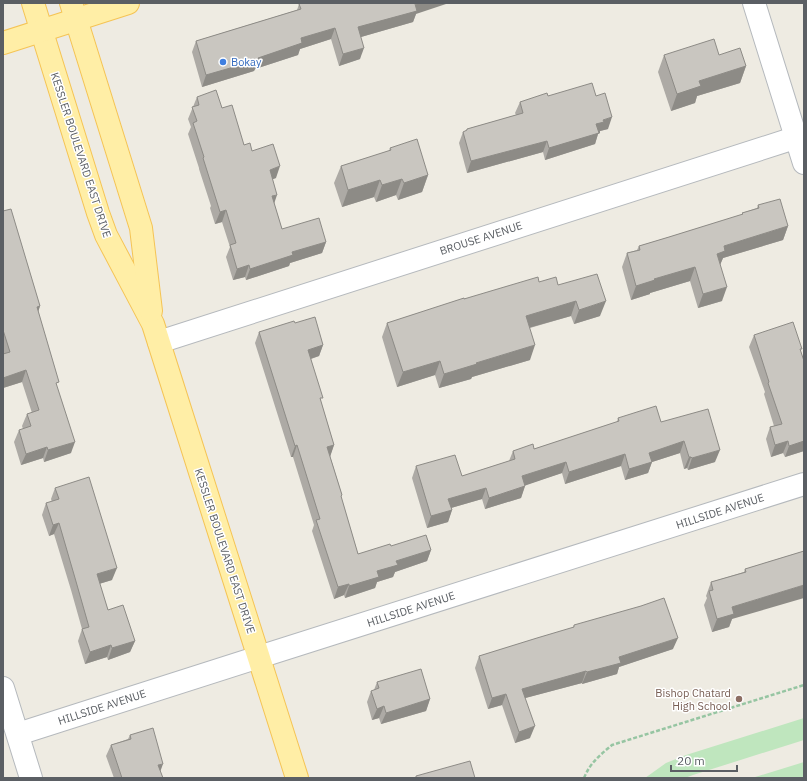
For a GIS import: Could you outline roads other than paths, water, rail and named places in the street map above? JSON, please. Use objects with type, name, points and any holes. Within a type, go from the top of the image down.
[{"type":"main road","name":"KESSLER BOULEVARD EAST DRIVE","points":[[33,3],[106,235],[156,333],[297,778]]},
{"type":"main road","points":[[3,43],[41,31],[73,11],[128,3]]},
{"type":"main road","name":"KESSLER BOULEVARD EAST DRIVE","points":[[73,11],[141,228],[156,333]]},
{"type":"street","points":[[754,3],[800,136],[804,163]]},
{"type":"street","name":"BROUSE AVENUE","points":[[156,333],[800,136]]},
{"type":"street","name":"HILLSIDE AVENUE","points":[[18,734],[804,484]]},
{"type":"street","points":[[3,688],[31,778]]},
{"type":"place","name":"Bokay","points":[[223,62]]},
{"type":"place","name":"Bishop Chatard High School","points":[[739,699]]}]
